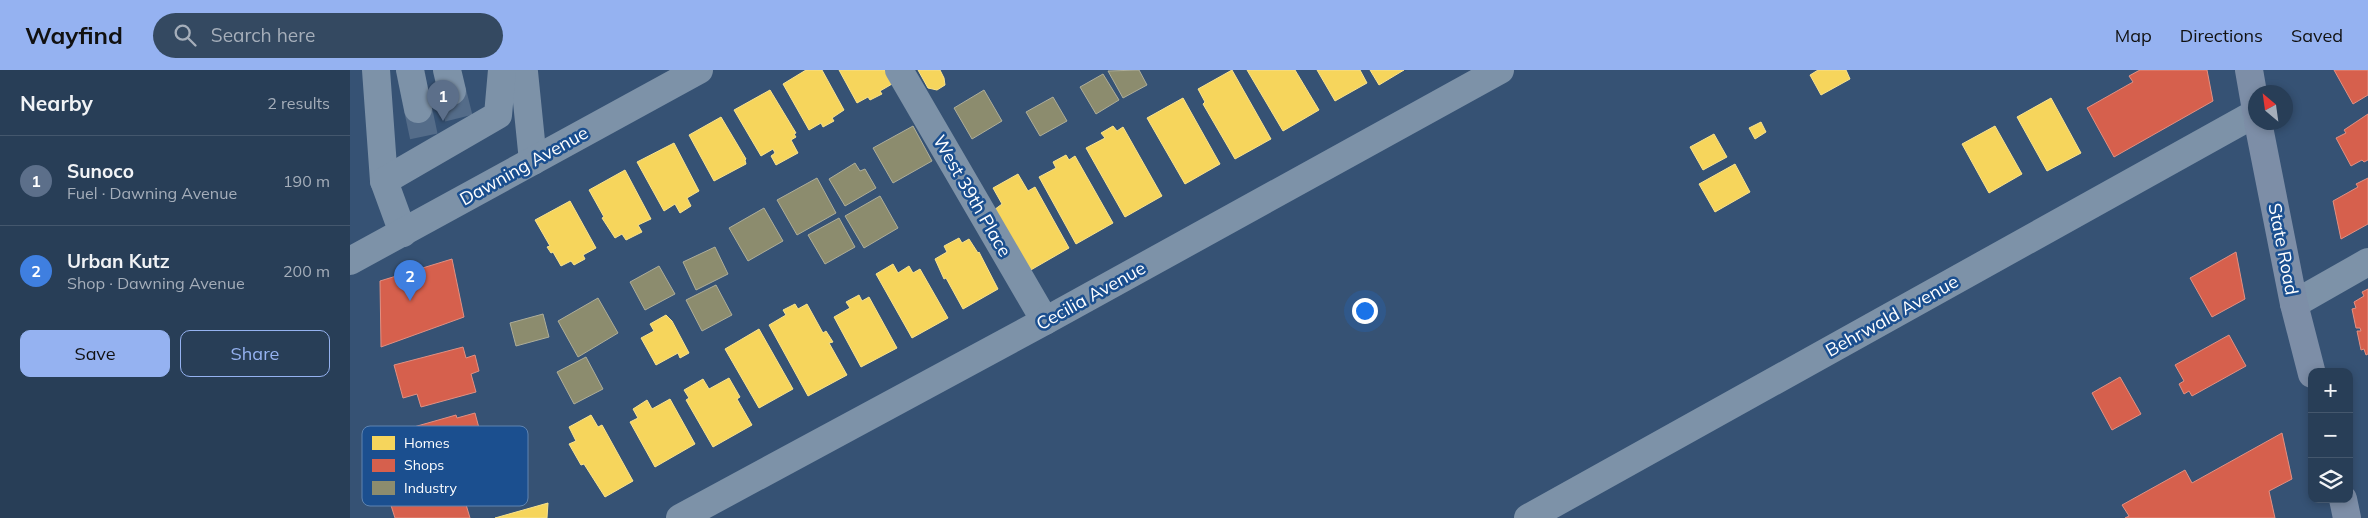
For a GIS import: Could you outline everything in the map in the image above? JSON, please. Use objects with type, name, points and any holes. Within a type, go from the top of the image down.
[{"type":"main road","points":[[2249,70],[2252,85]]},
{"type":"main road","name":"State Road","points":[[2260,130],[2294,304],[2310,368]]},
{"type":"main road","points":[[2344,503],[2347,518]]},
{"type":"street","points":[[376,70],[384,181],[404,233]]},
{"type":"street","points":[[410,70],[418,109]]},
{"type":"street","points":[[384,181],[426,149],[461,130],[498,115],[502,70]]},
{"type":"street","points":[[518,70],[524,72],[532,161]]},
{"type":"street","name":"Dawning Avenue","points":[[350,261],[699,70]]},
{"type":"street","name":"West 39th Place","points":[[899,70],[1045,321]]},
{"type":"street","name":"Cecilia Avenue","points":[[680,518],[1045,321],[1500,70]]},
{"type":"street","name":"Behrwald Avenue","points":[[1528,518],[2248,116]]},
{"type":"street","points":[[2294,304],[2368,262]]},
{"type":"building: Homes","points":[[806,70],[822,70],[844,110],[832,118],[834,121],[823,127],[821,123],[809,130],[783,84]]},
{"type":"building: Homes","points":[[839,70],[886,70],[892,84],[880,91],[882,94],[870,100],[868,97],[857,103]]},
{"type":"building: Homes","points":[[918,70],[940,70],[945,85],[937,90],[928,88]]},
{"type":"building: Homes","points":[[1232,70],[1271,139],[1235,159],[1203,104],[1205,102],[1198,89]]},
{"type":"building: Homes","points":[[1247,70],[1295,70],[1319,110],[1283,131]]},
{"type":"building: Homes","points":[[1317,70],[1360,70],[1367,83],[1335,101]]},
{"type":"building: Homes","points":[[1370,70],[1404,70],[1379,85]]},
{"type":"building: Homes","points":[[1818,70],[1846,70],[1850,79],[1821,95],[1810,75]]},
{"type":"building: Homes","points":[[770,90],[796,133],[794,134],[796,137],[791,140],[798,153],[776,165],[771,156],[775,153],[773,149],[761,156],[734,110]]},
{"type":"building: Homes","points":[[1183,98],[1220,164],[1185,184],[1147,118]]},
{"type":"building: Homes","points":[[2051,98],[2081,153],[2047,171],[2017,117]]},
{"type":"building: Homes","points":[[721,117],[746,159],[746,164],[714,181],[689,135]]},
{"type":"building: Homes","points":[[1761,122],[1766,132],[1755,139],[1749,128]]},
{"type":"building: Homes","points":[[1113,126],[1117,131],[1123,127],[1162,196],[1125,217],[1086,148],[1105,138],[1101,133]]},
{"type":"building: Homes","points":[[1995,126],[2022,174],[1989,193],[1962,144]]},
{"type":"building: Homes","points":[[1714,134],[1727,157],[1703,170],[1690,147]]},
{"type":"building: Homes","points":[[674,143],[699,191],[687,198],[691,206],[680,213],[675,204],[664,211],[637,162]]},
{"type":"building: Homes","points":[[1066,155],[1069,160],[1075,156],[1113,223],[1076,244],[1039,177],[1056,168],[1053,162]]},
{"type":"building: Homes","points":[[1735,164],[1750,192],[1715,212],[1699,184]]},
{"type":"building: Homes","points":[[625,170],[651,219],[638,225],[642,232],[626,240],[622,234],[615,238],[602,218],[604,217],[589,190]]},
{"type":"building: Homes","points":[[1018,174],[1028,191],[1035,187],[1069,248],[1029,271],[994,210],[1002,204],[993,188]]},
{"type":"building: Homes","points":[[570,201],[596,248],[583,255],[585,259],[574,265],[571,261],[561,266],[553,252],[551,253],[547,247],[550,246],[535,220]]},
{"type":"building: Homes","points":[[959,238],[962,243],[969,239],[979,252],[998,289],[963,309],[946,278],[944,279],[935,259],[947,252],[944,246]]},
{"type":"building: Homes","points":[[893,264],[898,273],[909,266],[913,273],[920,269],[948,318],[912,338],[876,274]]},
{"type":"building: Homes","points":[[859,295],[862,301],[869,297],[897,348],[861,367],[834,317],[850,308],[846,302]]},
{"type":"building: Homes","points":[[795,304],[798,309],[807,304],[823,333],[826,331],[833,342],[829,343],[847,375],[808,396],[769,325],[786,315],[783,310]]},
{"type":"building: Homes","points":[[666,315],[672,321],[689,353],[680,358],[678,353],[656,365],[641,338],[654,331],[650,324]]},
{"type":"building: Homes","points":[[759,329],[793,389],[759,408],[725,349]]},
{"type":"building: Homes","points":[[729,378],[740,397],[737,399],[752,425],[713,447],[686,400],[689,398],[684,390],[703,379],[709,389]]},
{"type":"building: Homes","points":[[670,399],[695,444],[655,467],[630,422],[638,418],[633,409],[647,400],[652,409]]},
{"type":"building: Homes","points":[[591,415],[598,427],[602,425],[633,481],[605,497],[584,464],[581,465],[569,444],[576,441],[569,427]]},
{"type":"building: Homes","points":[[548,503],[547,518],[495,518]]},
{"type":"building: Shops","points":[[2140,70],[2207,70],[2213,101],[2114,157],[2087,108],[2133,82],[2129,76]]},
{"type":"building: Shops","points":[[2334,70],[2368,70],[2368,95],[2353,104]]},
{"type":"building: Shops","points":[[2368,114],[2368,160],[2364,162],[2362,160],[2351,166],[2336,138],[2346,133],[2344,130]]},
{"type":"building: Shops","points":[[2368,178],[2368,224],[2341,239],[2333,201],[2358,187],[2356,184]]},
{"type":"building: Shops","points":[[2236,252],[2245,299],[2212,317],[2190,278]]},
{"type":"building: Shops","points":[[452,259],[464,317],[381,347],[380,281]]},
{"type":"building: Shops","points":[[2368,289],[2368,354],[2366,355],[2364,349],[2361,350],[2357,331],[2361,331],[2360,328],[2356,328],[2352,309],[2356,308],[2354,302],[2364,296],[2362,292]]},
{"type":"building: Shops","points":[[2229,335],[2246,366],[2192,396],[2189,391],[2184,394],[2179,384],[2184,381],[2175,365]]},
{"type":"building: Shops","points":[[463,347],[466,358],[475,355],[479,371],[471,374],[476,392],[421,407],[417,394],[403,398],[394,365]]},
{"type":"building: Shops","points":[[2120,377],[2141,414],[2112,430],[2092,393]]},
{"type":"building: Shops","points":[[475,413],[478,426],[417,426],[456,415],[457,418]]},
{"type":"building: Shops","points":[[2282,433],[2292,479],[2269,491],[2275,518],[2125,518],[2129,516],[2122,505],[2185,470],[2192,483]]},
{"type":"building: Shops","points":[[391,506],[466,506],[470,518],[395,518]]},
{"type":"building: Industry","points":[[1139,70],[1147,85],[1123,98],[1108,71]]},
{"type":"building: Industry","points":[[1103,74],[1119,100],[1096,114],[1080,87]]},
{"type":"building: Industry","points":[[984,90],[1002,121],[972,139],[954,108]]},
{"type":"building: Industry","points":[[1053,97],[1067,121],[1040,136],[1026,112]]},
{"type":"building: Industry","points":[[913,126],[932,161],[893,183],[873,148]]},
{"type":"building: Industry","points":[[855,163],[860,171],[865,169],[876,188],[845,206],[829,179]]},
{"type":"building: Industry","points":[[817,178],[836,213],[797,235],[777,200]]},
{"type":"building: Industry","points":[[880,196],[898,228],[864,248],[845,216]]},
{"type":"building: Industry","points":[[764,208],[783,241],[748,261],[729,228]]},
{"type":"building: Industry","points":[[839,218],[855,247],[825,264],[808,235]]},
{"type":"building: Industry","points":[[715,247],[728,274],[696,290],[683,262]]},
{"type":"building: Industry","points":[[659,266],[675,294],[645,310],[630,282]]},
{"type":"building: Industry","points":[[716,285],[732,315],[702,331],[686,300]]},
{"type":"building: Industry","points":[[598,298],[618,333],[578,357],[558,321]]},
{"type":"building: Industry","points":[[543,314],[549,337],[516,346],[510,323]]},
{"type":"building: Industry","points":[[586,357],[603,389],[574,404],[557,372]]},
{"type":"tunnel","points":[[452,91],[460,123]]},
{"type":"tunnel","points":[[418,109],[425,142]]},
{"type":"place","name":"Sunoco","points":[[443,121]]},
{"type":"place","name":"Urban Kutz","points":[[410,301]]}]
